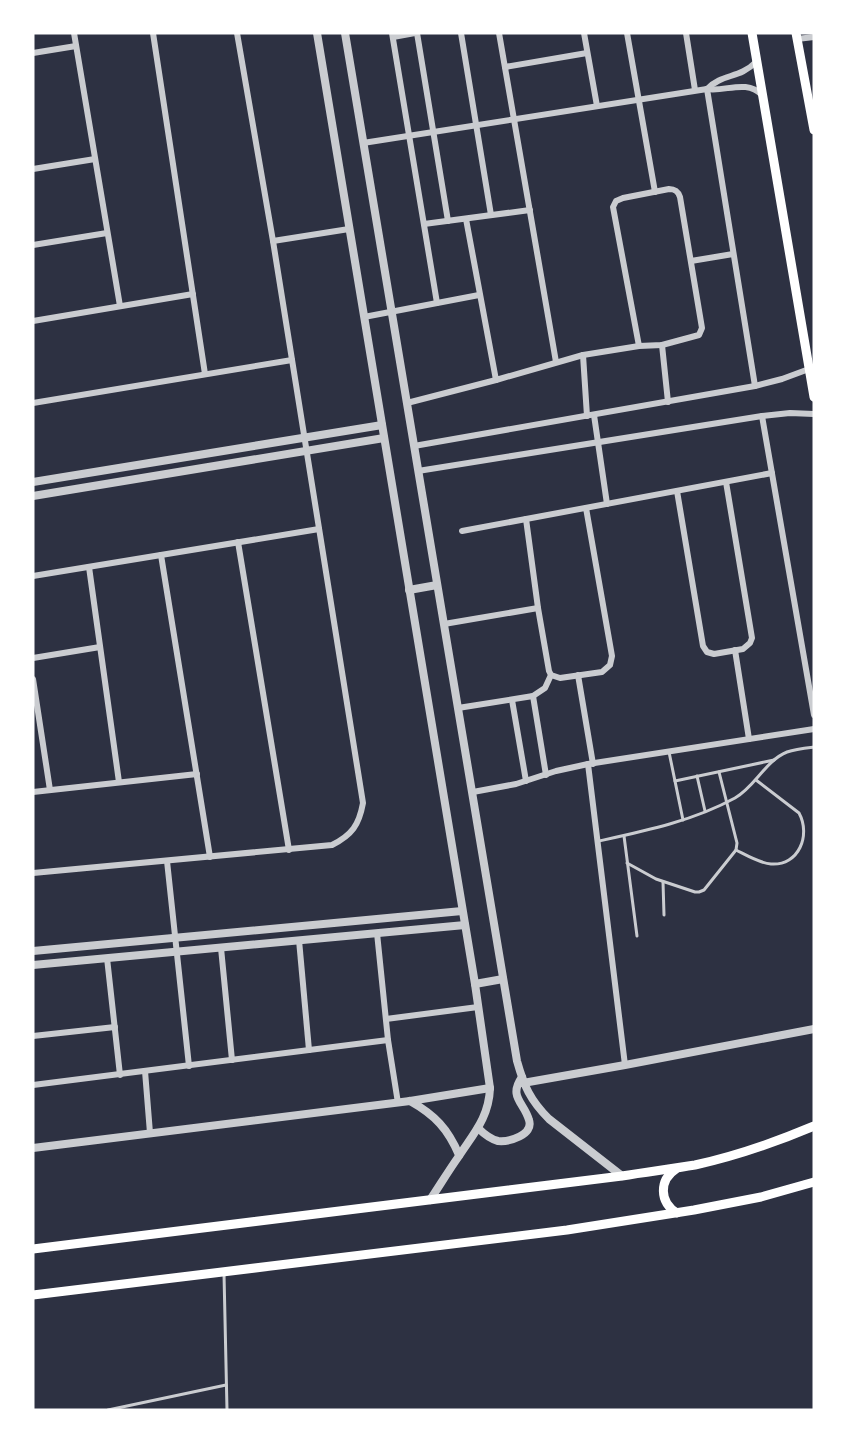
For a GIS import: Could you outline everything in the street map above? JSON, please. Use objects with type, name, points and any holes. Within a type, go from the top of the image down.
[{"type":"main road","points":[[752,33],[814,397]]},
{"type":"main road","points":[[796,36],[814,130]]},
{"type":"main road","points":[[33,1249],[621,1176],[696,1164],[762,1147],[814,1126]]},
{"type":"main road","points":[[677,1213],[666,1202],[663,1188],[669,1174],[678,1167]]},
{"type":"main road","points":[[33,1295],[567,1230],[761,1197],[814,1182]]},
{"type":"street","points":[[74,33],[120,306]]},
{"type":"street","points":[[153,33],[206,374]]},
{"type":"street","points":[[33,873],[332,845],[344,839],[354,829],[361,816],[363,803],[273,241],[237,33]]},
{"type":"street","points":[[317,33],[490,1088],[486,1113],[478,1128],[430,1200]]},
{"type":"street","points":[[345,33],[514,1045],[522,1080],[534,1102],[549,1119],[621,1176]]},
{"type":"street","points":[[437,303],[393,35],[416,33],[448,221]]},
{"type":"street","points":[[461,33],[491,216]]},
{"type":"street","points":[[499,33],[556,362]]},
{"type":"street","points":[[584,33],[597,106]]},
{"type":"street","points":[[627,33],[655,192]]},
{"type":"street","points":[[686,33],[695,90]]},
{"type":"street","points":[[796,36],[814,37]]},
{"type":"street","points":[[33,53],[76,46]]},
{"type":"street","points":[[505,66],[587,53]]},
{"type":"street","points":[[707,89],[721,78],[737,75],[756,62]]},
{"type":"street","points":[[363,143],[695,90],[720,90],[742,86],[758,91],[762,95]]},
{"type":"street","points":[[707,89],[755,386]]},
{"type":"street","points":[[33,169],[95,159]]},
{"type":"street","points":[[407,403],[583,355],[639,346],[662,345],[699,335],[702,331],[679,194],[672,189],[620,199],[613,207],[639,346]]},
{"type":"street","points":[[424,224],[530,210]]},
{"type":"street","points":[[466,219],[496,380]]},
{"type":"street","points":[[273,241],[349,229]]},
{"type":"street","points":[[33,245],[107,233]]},
{"type":"street","points":[[691,261],[734,255]]},
{"type":"street","points":[[33,321],[193,294]]},
{"type":"street","points":[[364,317],[479,295]]},
{"type":"street","points":[[662,345],[668,402]]},
{"type":"street","points":[[583,355],[607,504]]},
{"type":"street","points":[[33,403],[292,360]]},
{"type":"street","points":[[414,446],[755,386],[809,369]]},
{"type":"street","points":[[418,471],[762,416],[790,413],[814,414]]},
{"type":"street","points":[[762,416],[814,715]]},
{"type":"street","points":[[33,482],[382,424]]},
{"type":"street","points":[[33,496],[384,438]]},
{"type":"street","points":[[462,531],[772,473]]},
{"type":"street","points":[[677,491],[703,646],[710,653],[743,649],[748,646],[752,638],[726,482]]},
{"type":"street","points":[[551,675],[560,678],[602,672],[610,665],[612,656],[586,508]]},
{"type":"street","points":[[458,708],[533,696],[545,688],[549,682],[551,675],[538,608],[526,519]]},
{"type":"street","points":[[33,576],[319,529]]},
{"type":"street","points":[[238,542],[289,850]]},
{"type":"street","points":[[161,555],[210,857]]},
{"type":"street","points":[[89,567],[119,782]]},
{"type":"street","points":[[409,590],[437,585]]},
{"type":"street","points":[[444,624],[538,608]]},
{"type":"street","points":[[33,658],[100,647]]},
{"type":"street","points":[[735,650],[749,739]]},
{"type":"street","points":[[578,675],[591,764],[597,842],[625,1065]]},
{"type":"street","points":[[33,679],[50,790]]},
{"type":"street","points":[[533,696],[546,775]]},
{"type":"street","points":[[512,700],[526,781]]},
{"type":"street","points":[[473,792],[591,764],[814,729]]},
{"type":"street","points":[[33,792],[197,774]]},
{"type":"street","points":[[167,861],[189,1066]]},
{"type":"street","points":[[33,951],[462,911]]},
{"type":"street","points":[[33,965],[465,925]]},
{"type":"street","points":[[376,933],[388,1040],[398,1103]]},
{"type":"street","points":[[299,940],[309,1050]]},
{"type":"street","points":[[221,948],[232,1060]]},
{"type":"street","points":[[107,958],[120,1075]]},
{"type":"street","points":[[474,984],[503,979]]},
{"type":"street","points":[[386,1019],[478,1007]]},
{"type":"street","points":[[33,1036],[115,1027]]},
{"type":"street","points":[[478,1128],[492,1139],[504,1141],[517,1138],[527,1130],[530,1120],[516,1093],[516,1087],[522,1080],[625,1065],[814,1029]]},
{"type":"street","points":[[33,1085],[388,1040]]},
{"type":"street","points":[[145,1071],[150,1133]]},
{"type":"street","points":[[33,1148],[398,1103],[490,1088]]},
{"type":"street","points":[[410,1101],[429,1113],[445,1129],[459,1155]]},
{"type":"lane","points":[[597,842],[683,820],[726,802],[742,793],[781,755],[793,750],[814,747]]},
{"type":"lane","points":[[669,752],[683,820]]},
{"type":"lane","points":[[675,781],[776,759]]},
{"type":"lane","points":[[627,863],[663,882],[695,892],[707,886],[735,850],[737,843],[719,772]]},
{"type":"lane","points":[[698,776],[705,811]]},
{"type":"lane","points":[[735,850],[765,863],[782,863],[795,855],[804,837],[803,820],[799,813],[756,780]]},
{"type":"lane","points":[[624,836],[637,936]]},
{"type":"lane","points":[[663,882],[664,915]]},
{"type":"lane","points":[[224,1272],[227,1410]]},
{"type":"lane","points":[[108,1410],[226,1385]]}]
